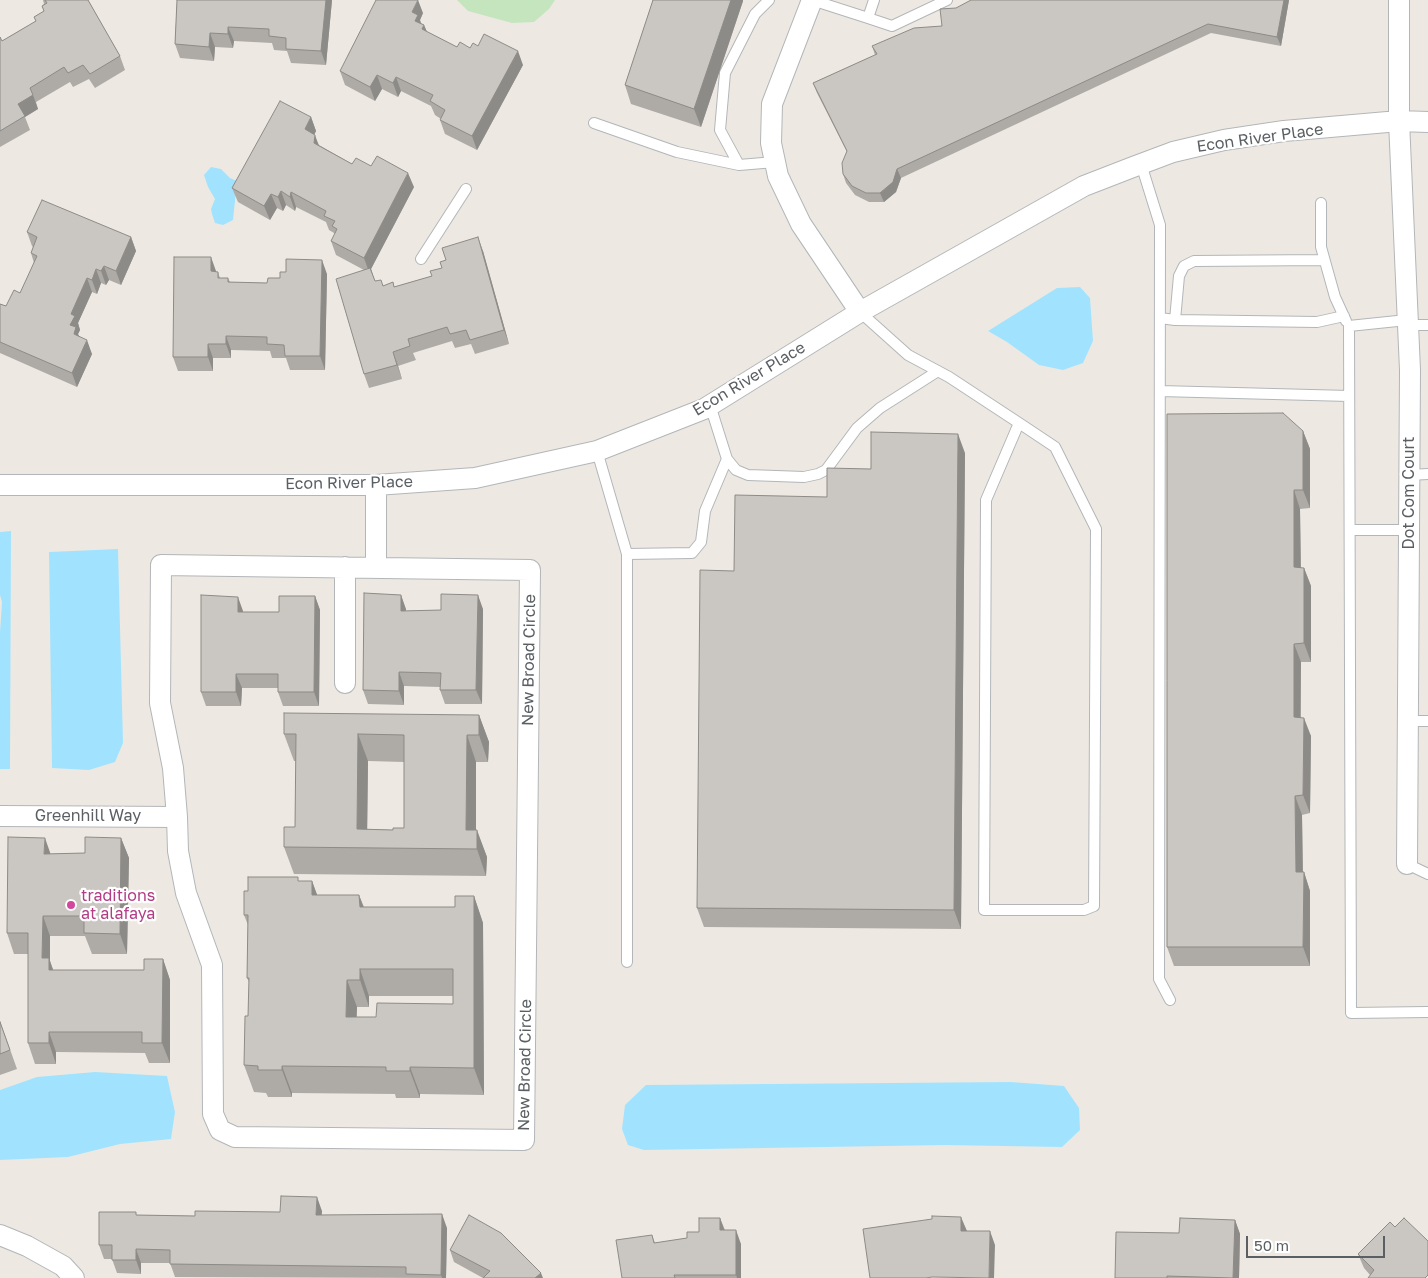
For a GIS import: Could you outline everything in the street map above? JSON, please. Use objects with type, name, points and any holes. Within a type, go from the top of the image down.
[{"type":"street","points":[[812,0],[772,104],[771,143],[778,176],[801,224],[860,312]]},
{"type":"street","name":"Dot Com Court","points":[[1399,0],[1399,121],[1407,322],[1418,475],[1409,530],[1407,864]]},
{"type":"street","name":"Econ River Place","points":[[0,485],[376,484],[475,478],[597,451],[704,409],[860,312],[1084,186],[1173,152],[1224,140],[1284,131],[1399,121],[1428,122]]},
{"type":"street","points":[[376,484],[376,567]]},
{"type":"street","name":"New Broad Circle","points":[[161,566],[345,567],[530,570],[524,1140],[235,1137],[220,1130],[213,1114],[212,965],[186,893],[178,851],[177,816],[172,768],[160,702],[161,566]]},
{"type":"street","points":[[345,567],[345,683]]},
{"type":"street","name":"Greenhill Way","points":[[0,816],[177,816]]},
{"type":"street","points":[[0,1235],[28,1246],[63,1266],[74,1278]]},
{"type":"lane","points":[[739,165],[720,130],[725,73],[754,14],[769,0]]},
{"type":"lane","points":[[812,0],[892,26],[947,0]]},
{"type":"lane","points":[[868,18],[874,0]]},
{"type":"lane","points":[[594,123],[677,152],[739,165],[775,162]]},
{"type":"lane","points":[[1141,164],[1160,225],[1159,979],[1170,1000]]},
{"type":"lane","points":[[421,259],[466,189]]},
{"type":"lane","points":[[1321,203],[1321,247],[1335,297],[1349,326],[1351,1013],[1428,1012]]},
{"type":"lane","points":[[1175,320],[1179,276],[1184,266],[1194,261],[1324,260]]},
{"type":"lane","points":[[860,312],[908,355],[949,376],[1055,447],[1096,528],[1094,906],[1084,910],[984,910],[986,500],[1019,423]]},
{"type":"lane","points":[[1160,318],[1175,320],[1317,322],[1344,316]]},
{"type":"lane","points":[[1349,326],[1407,322],[1428,326]]},
{"type":"lane","points":[[710,405],[727,459],[736,470],[748,475],[804,477],[826,470],[857,428],[880,408],[938,371]]},
{"type":"lane","points":[[1160,391],[1349,396]]},
{"type":"lane","points":[[597,451],[627,554],[627,962]]},
{"type":"lane","points":[[627,554],[692,553],[701,542],[704,511],[727,459]]},
{"type":"lane","points":[[1350,530],[1409,530]]},
{"type":"lane","points":[[1408,721],[1428,721]]},
{"type":"lane","points":[[1407,864],[1428,874]]},
{"type":"green space","points":[[457,0],[555,0],[549,9],[534,22],[512,23],[468,11]]},
{"type":"water","points":[[211,167],[221,169],[230,178],[237,181],[233,220],[223,225],[215,223],[212,214],[211,209],[215,199],[204,175]]},
{"type":"water","points":[[1080,287],[1090,298],[1093,341],[1083,363],[1063,370],[1039,365],[988,331],[1057,288]]},
{"type":"water","points":[[11,531],[10,769],[0,769],[0,632],[2,602],[0,595],[0,532]]},
{"type":"water","points":[[118,549],[123,743],[115,762],[89,770],[52,768],[49,552]]},
{"type":"water","points":[[95,1072],[167,1076],[175,1112],[171,1139],[120,1144],[68,1157],[0,1160],[0,1090],[37,1077]]},
{"type":"water","points":[[1011,1082],[1064,1086],[1079,1108],[1080,1130],[1062,1147],[945,1145],[644,1150],[628,1145],[622,1129],[625,1105],[646,1085]]},
{"type":"building","points":[[45,0],[88,0],[120,56],[90,74],[83,65],[68,73],[64,67],[30,88],[33,95],[18,104],[25,116],[0,131],[0,37],[2,41],[36,21],[34,17],[44,11],[42,6],[47,3]]},
{"type":"building","points":[[177,0],[326,0],[321,51],[286,49],[286,38],[269,36],[269,29],[228,27],[228,34],[210,33],[209,47],[175,44]]},
{"type":"building","points":[[376,0],[418,0],[412,12],[418,15],[415,21],[424,25],[422,29],[457,47],[460,42],[470,48],[473,43],[478,46],[484,34],[518,51],[472,136],[440,120],[445,110],[430,101],[433,95],[396,77],[393,83],[377,75],[370,87],[340,71]]},
{"type":"building","points":[[653,0],[731,0],[694,109],[625,85]]},
{"type":"building","points":[[971,0],[1284,0],[1277,37],[1208,24],[897,169],[893,182],[880,193],[866,193],[852,186],[843,174],[842,163],[847,151],[813,83],[877,54],[872,46],[914,28],[942,26],[940,9],[956,8]]},
{"type":"building","points":[[280,101],[311,117],[305,129],[315,135],[314,143],[352,164],[356,158],[371,166],[377,156],[408,173],[364,258],[331,241],[337,229],[332,226],[335,221],[324,216],[326,211],[291,192],[290,197],[281,191],[278,197],[271,194],[264,206],[232,188]]},
{"type":"building","points":[[42,200],[131,237],[116,271],[104,266],[101,271],[96,269],[92,280],[87,278],[71,314],[75,316],[70,325],[76,327],[74,334],[87,340],[72,373],[0,342],[0,304],[6,306],[14,290],[20,293],[37,256],[31,253],[37,237],[27,232]]},
{"type":"building","points":[[478,237],[504,330],[470,340],[466,330],[450,334],[447,327],[408,339],[410,346],[393,352],[397,365],[364,374],[336,279],[370,268],[375,281],[381,280],[383,286],[393,282],[394,287],[432,276],[430,271],[442,268],[440,262],[446,260],[442,248]]},
{"type":"building","points":[[174,257],[211,257],[211,271],[218,272],[218,278],[228,278],[228,282],[267,283],[268,278],[280,278],[280,272],[286,272],[286,259],[322,260],[320,356],[285,356],[284,345],[267,344],[267,337],[226,336],[226,344],[208,344],[208,357],[173,357]]},
{"type":"building","points":[[1283,413],[1303,431],[1303,490],[1294,490],[1294,567],[1304,568],[1304,643],[1294,644],[1294,717],[1304,718],[1303,795],[1295,796],[1296,872],[1304,872],[1303,947],[1167,947],[1167,414]]},
{"type":"building","points":[[871,432],[958,434],[954,910],[697,908],[700,570],[734,571],[735,495],[827,497],[827,468],[871,469]]},
{"type":"building","points":[[364,593],[401,595],[401,611],[441,610],[441,594],[478,595],[476,690],[440,690],[441,673],[399,672],[399,691],[363,690]]},
{"type":"building","points":[[201,595],[238,597],[238,612],[279,612],[279,596],[315,596],[314,692],[278,692],[278,674],[236,674],[236,692],[201,692]]},
{"type":"building","points":[[284,713],[479,715],[479,735],[467,735],[466,830],[477,830],[477,849],[284,847],[284,827],[295,827],[296,734],[284,734]],"holes":[[[358,734],[404,735],[404,828],[393,828],[393,830],[357,829]]]},
{"type":"building","points":[[8,837],[45,838],[44,854],[85,853],[85,837],[121,838],[120,934],[84,933],[84,916],[43,916],[42,958],[49,958],[49,970],[144,970],[144,959],[163,959],[162,1043],[142,1043],[142,1032],[49,1032],[49,1043],[28,1043],[28,933],[7,933]]},
{"type":"building","points":[[248,877],[298,877],[298,881],[312,881],[312,895],[359,895],[360,907],[455,907],[455,896],[474,896],[474,1068],[410,1067],[410,1071],[386,1071],[386,1067],[282,1066],[282,1070],[258,1070],[258,1066],[244,1065],[245,1016],[248,1016],[249,978],[247,978],[248,915],[244,915],[244,891],[248,891]],"holes":[[[360,969],[453,969],[453,1004],[377,1003],[376,1017],[346,1017],[347,980],[360,980]]]},
{"type":"building","points":[[0,1022],[10,1050],[0,1054]]},
{"type":"building","points":[[281,1196],[317,1197],[316,1215],[442,1214],[441,1275],[406,1274],[406,1267],[170,1264],[170,1250],[136,1249],[136,1260],[112,1260],[112,1245],[99,1245],[99,1212],[136,1212],[136,1215],[195,1216],[195,1211],[280,1212]]},
{"type":"building","points":[[469,1215],[501,1233],[541,1273],[535,1278],[483,1278],[490,1271],[450,1250]]},
{"type":"building","points":[[932,1216],[961,1217],[961,1231],[990,1231],[989,1278],[870,1278],[863,1229],[932,1219]]},
{"type":"building","points":[[699,1218],[720,1218],[720,1230],[736,1230],[736,1275],[674,1275],[675,1278],[622,1278],[616,1240],[652,1235],[654,1243],[687,1238],[687,1232],[699,1232]]},
{"type":"building","points":[[1180,1218],[1235,1220],[1233,1278],[1167,1276],[1167,1278],[1115,1278],[1116,1232],[1179,1233]]},
{"type":"building","points":[[1404,1218],[1428,1241],[1428,1275],[1425,1278],[1368,1278],[1374,1270],[1358,1254],[1390,1222],[1395,1227]]},
{"type":"place","name":"traditions at alafaya","points":[[71,905]]}]
